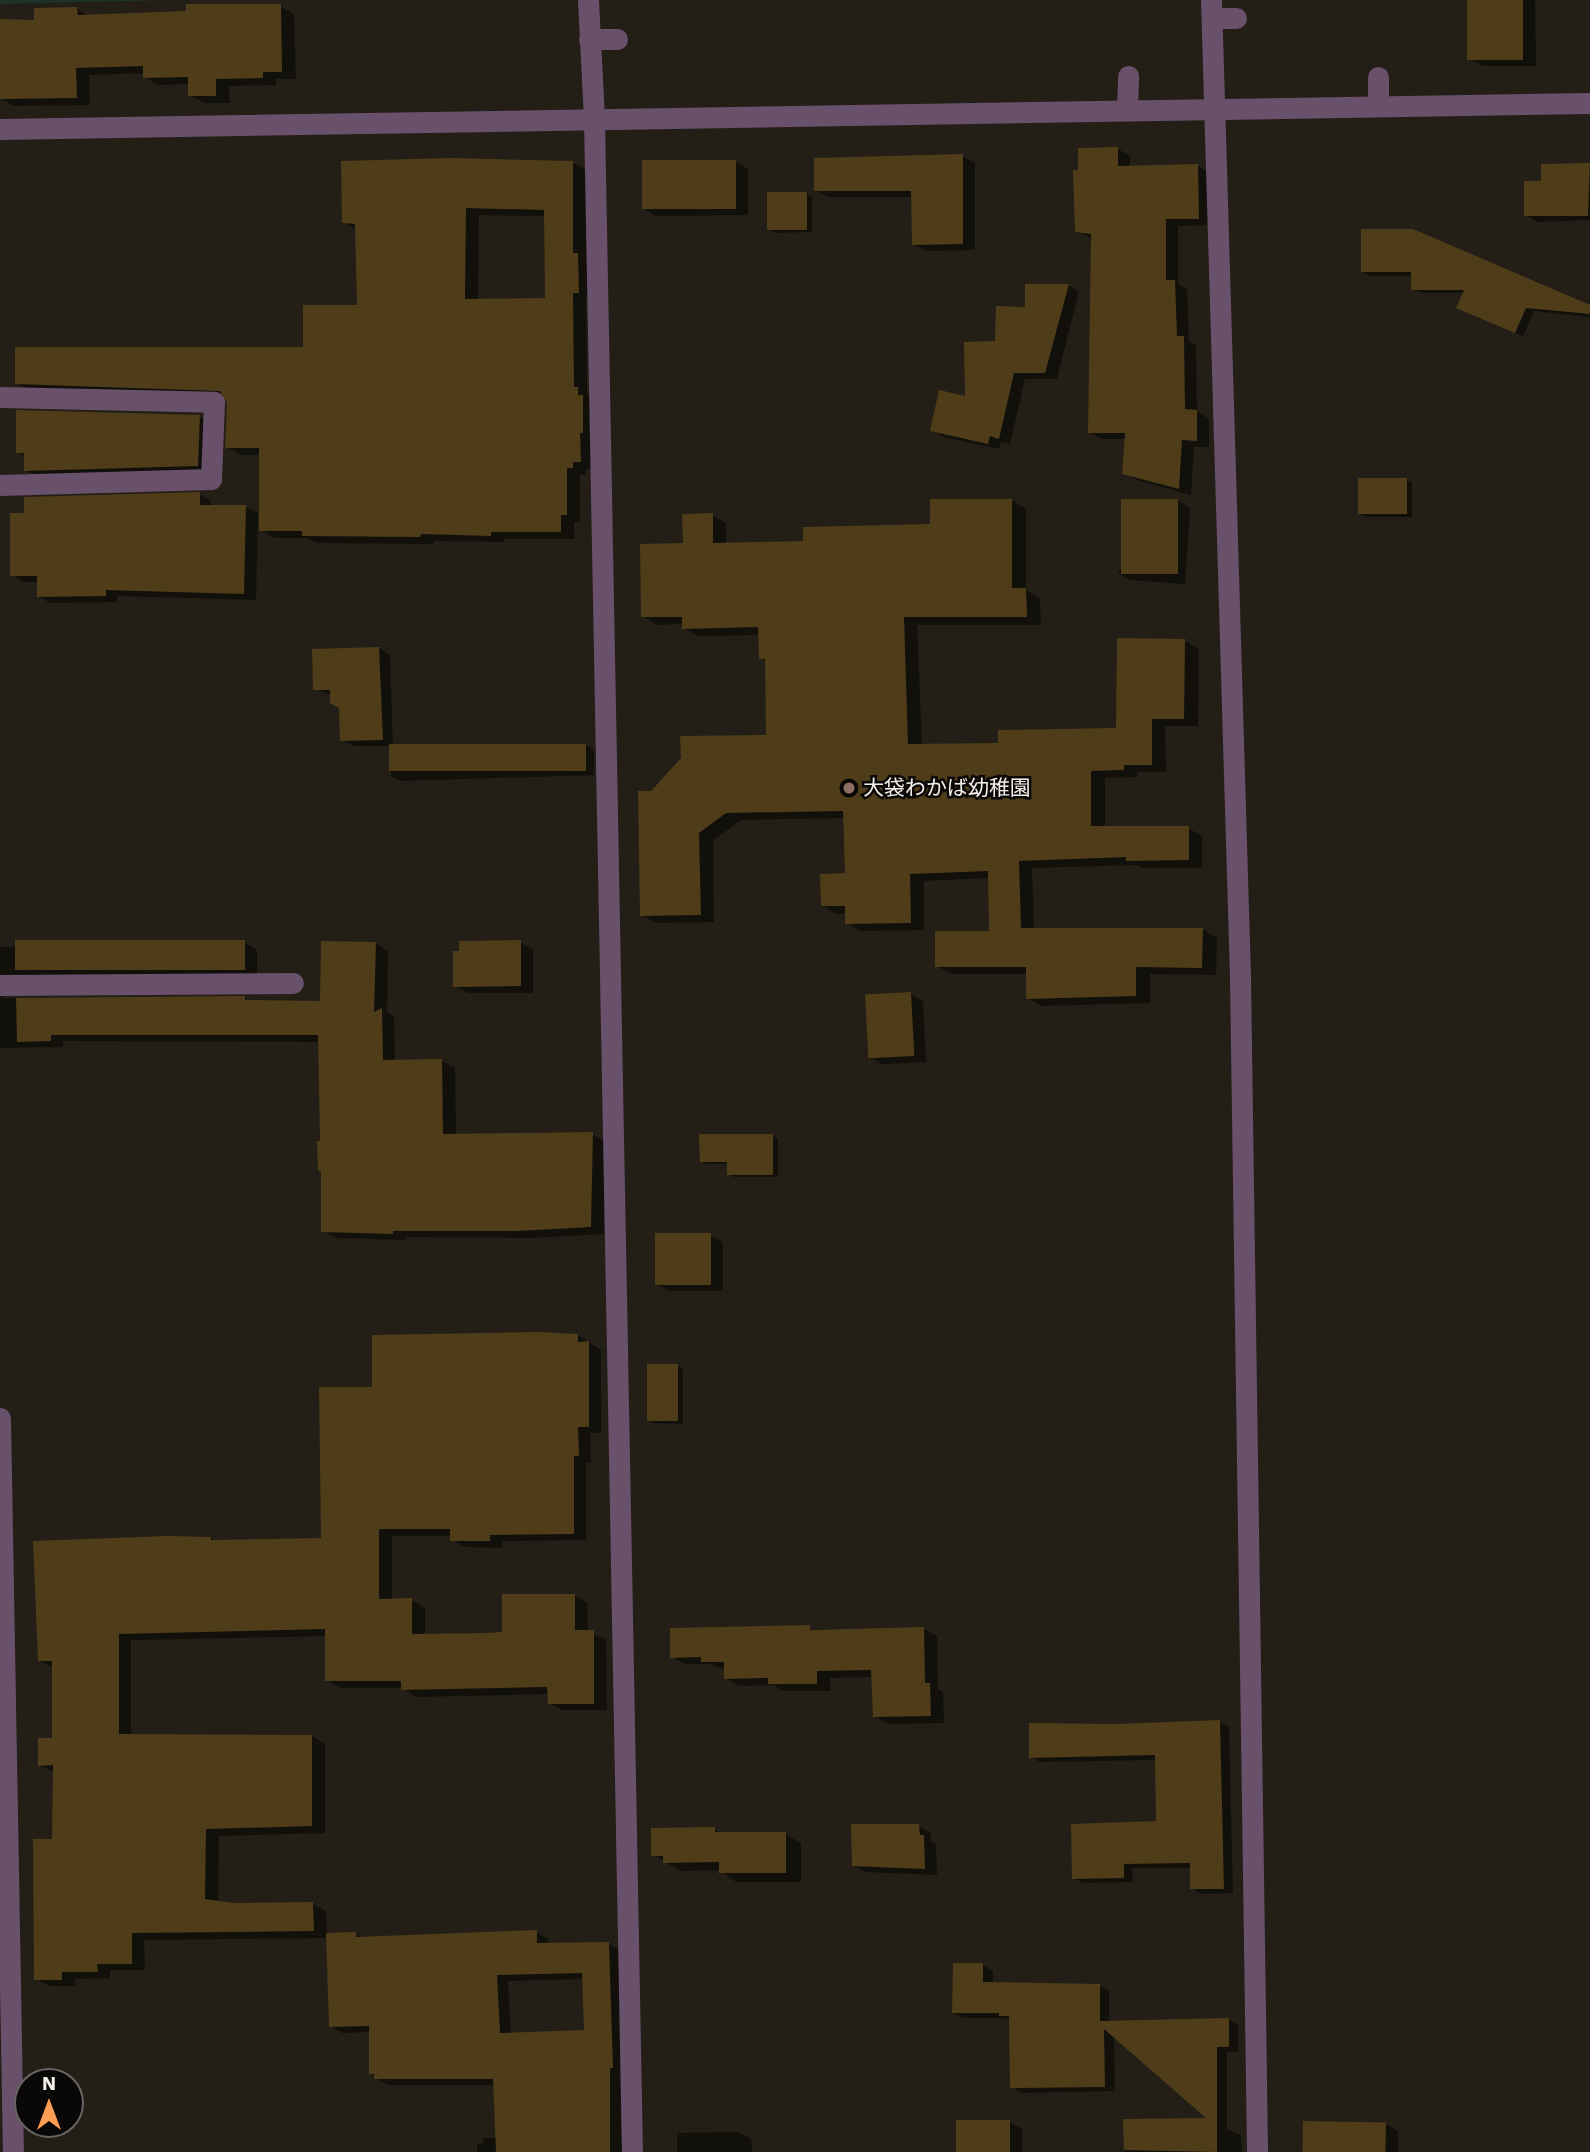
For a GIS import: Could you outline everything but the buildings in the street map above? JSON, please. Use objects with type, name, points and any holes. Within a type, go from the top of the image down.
[{"type":"street","points":[[588,0],[594,119],[632,2152]]},
{"type":"street","points":[[1236,18],[1212,9],[1240,977],[1256,2152]]},
{"type":"street","points":[[589,39],[617,39]]},
{"type":"street","points":[[1127,110],[1128,76]]},
{"type":"street","points":[[1378,77],[1378,106]]},
{"type":"street","points":[[0,129],[1590,103]]},
{"type":"street","points":[[0,397],[214,402],[211,479],[0,485]]},
{"type":"street","points":[[0,985],[293,984]]},
{"type":"street","points":[[0,1418],[3,1730],[13,2152]]},
{"type":"green space","points":[[0,0],[171,0],[0,4]]},
{"type":"place","name":"大袋わかば幼稚園","points":[[849,788]]}]
